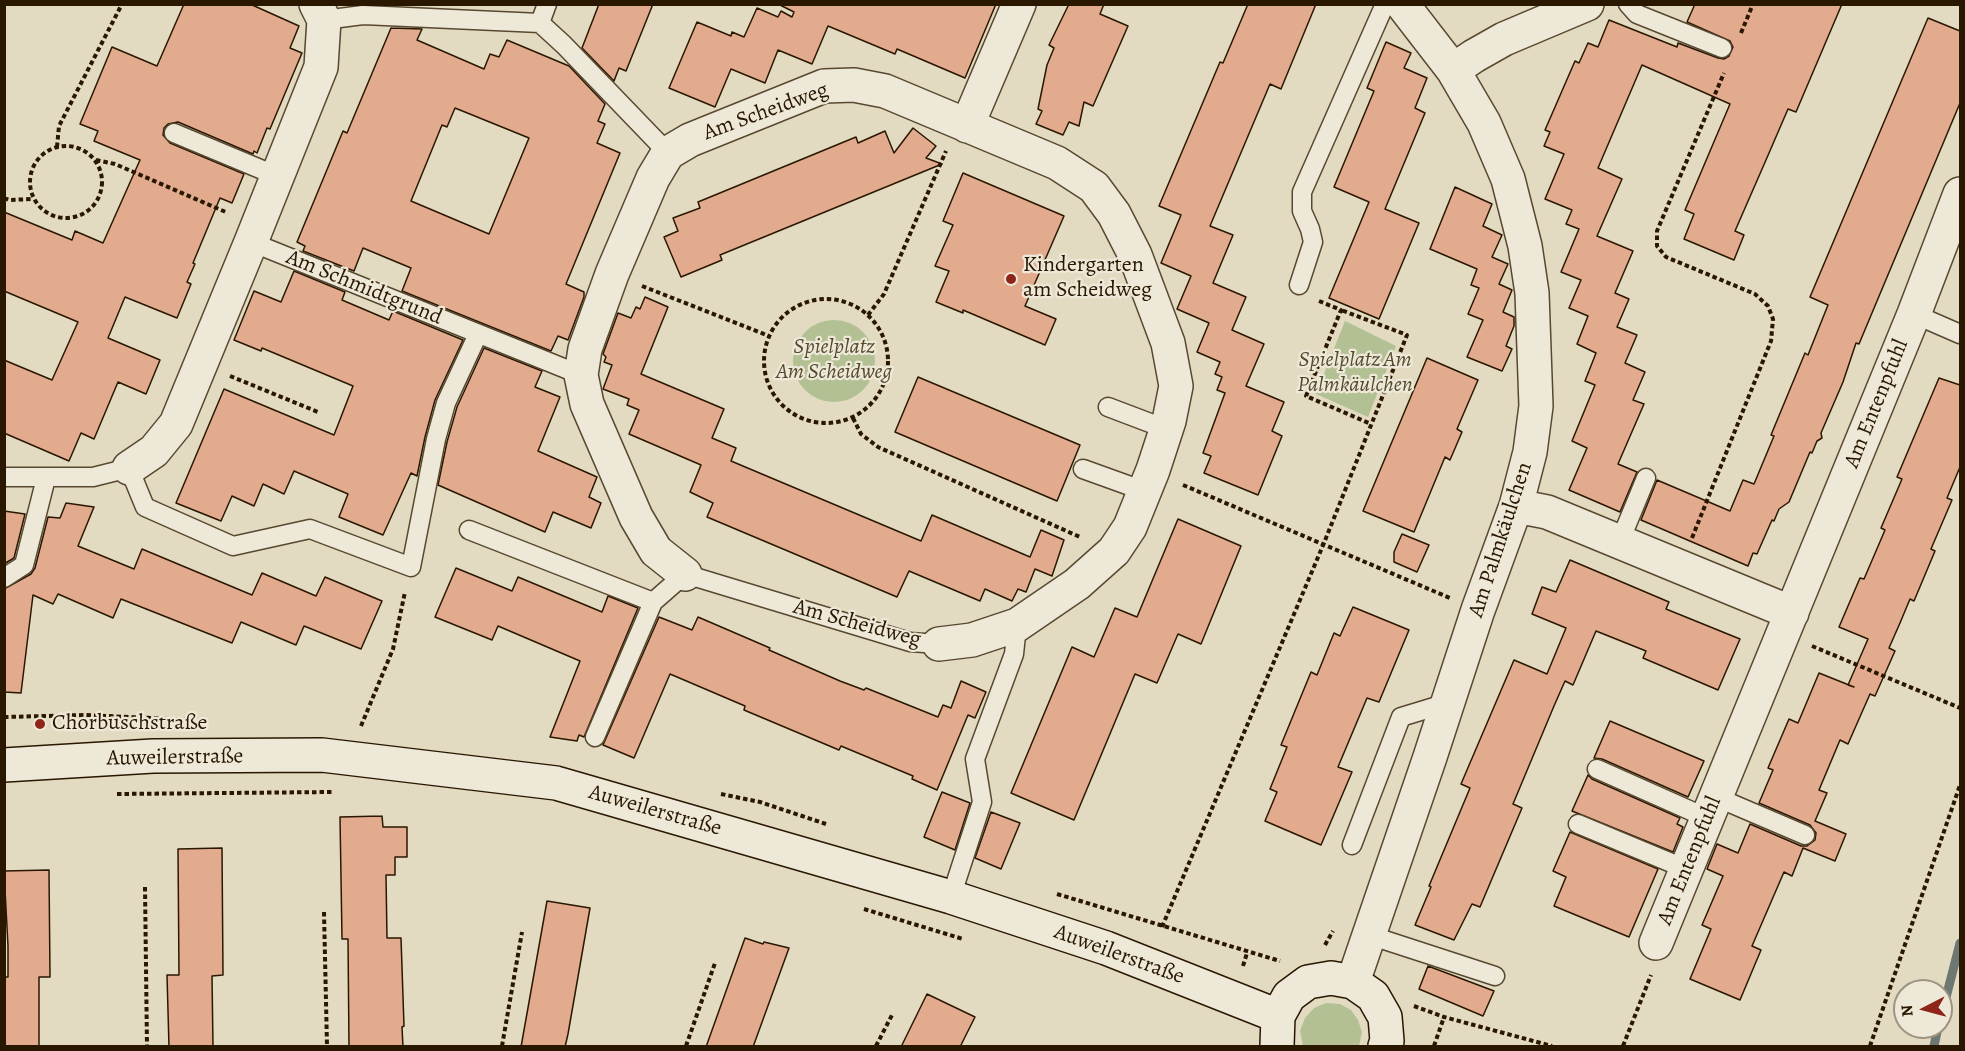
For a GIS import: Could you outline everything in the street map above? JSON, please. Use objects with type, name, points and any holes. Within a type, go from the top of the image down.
[{"type":"street","points":[[963,124],[1019,4]]},
{"type":"street","name":"Am Palmkäulchen","points":[[1353,982],[1478,610],[1516,506],[1530,452],[1536,406],[1532,293],[1525,246],[1508,179],[1484,123],[1453,70],[1402,4]]},
{"type":"street","points":[[1453,70],[1504,39],[1587,4]]},
{"type":"street","points":[[129,468],[154,451],[176,424],[321,67],[320,12]]},
{"type":"street","name":"Am Scheidweg","points":[[685,574],[656,551],[636,517],[587,404],[581,375],[585,349],[612,274],[653,178],[668,153],[690,140],[824,86],[854,85],[885,91],[1057,163],[1094,188],[1114,214],[1135,255],[1168,343],[1176,386],[1166,429],[1149,480],[1130,528],[1114,551],[1077,584],[1017,625],[972,640],[939,644]]},
{"type":"street","name":"Am Entenpfuhl","points":[[1656,943],[1914,315],[1960,194]]},
{"type":"street","points":[[1516,506],[1547,512],[1680,566],[1787,623]]},
{"type":"street","name":"Auweilerstraße","points":[[4,765],[153,756],[322,755],[556,783],[951,897],[1106,948],[1277,1031]]},
{"type":"street","points":[[1277,1031],[1289,996],[1308,982],[1331,978],[1353,982],[1373,996],[1385,1017],[1392,1045]]},
{"type":"lane","points":[[540,22],[547,4]]},
{"type":"lane","points":[[1299,285],[1313,242],[1302,212],[1302,192],[1385,4]]},
{"type":"lane","points":[[1628,4],[1637,14],[1729,51]]},
{"type":"lane","points":[[320,12],[365,10],[540,22],[668,153]]},
{"type":"lane","points":[[174,133],[277,176]]},
{"type":"lane","name":"Am Schmidtgrund","points":[[254,234],[478,334],[581,375]]},
{"type":"lane","points":[[1914,315],[1960,334]]},
{"type":"lane","points":[[4,477],[93,477],[129,468],[145,507],[233,546],[310,529],[411,567],[443,412],[478,334]]},
{"type":"lane","points":[[1108,407],[1166,429]]},
{"type":"lane","points":[[1083,469],[1149,480]]},
{"type":"lane","points":[[4,578],[24,565],[46,478]]},
{"type":"lane","points":[[1620,541],[1646,478]]},
{"type":"lane","points":[[469,530],[653,602]]},
{"type":"lane","points":[[595,737],[653,602],[685,574]]},
{"type":"lane","name":"Am Scheidweg","points":[[685,574],[910,642],[939,644]]},
{"type":"lane","points":[[951,897],[982,802],[975,759],[1014,654],[1017,625]]},
{"type":"lane","points":[[1352,845],[1401,717],[1448,703]]},
{"type":"lane","points":[[1597,769],[1805,835]]},
{"type":"lane","points":[[1578,824],[1686,869]]},
{"type":"lane","points":[[1369,935],[1495,976]]},
{"type":"path","points":[[57,147],[59,126],[122,4]]},
{"type":"path","points":[[1680,566],[1771,341],[1773,319],[1768,306],[1755,294],[1666,257],[1657,246],[1657,231],[1729,51],[1753,4]]},
{"type":"path","points":[[868,315],[884,294],[963,124]]},
{"type":"path","points":[[70,146],[86,152],[95,160],[100,169],[102,181],[99,198],[92,208],[81,216],[70,219],[58,218],[46,213],[33,199],[29,187],[31,171],[37,159],[47,151],[70,146]]},
{"type":"path","points":[[95,160],[114,164],[254,234]]},
{"type":"path","points":[[4,198],[9,200],[33,199]]},
{"type":"path","points":[[612,274],[769,336]]},
{"type":"path","points":[[1162,927],[1324,543],[1407,336],[1304,295],[1299,285]]},
{"type":"path","points":[[833,299],[852,304],[868,315],[883,335],[889,358],[885,382],[872,403],[853,418],[829,424],[804,420],[783,406],[769,385],[764,360],[769,336],[780,320],[795,307],[813,300],[833,299]]},
{"type":"path","points":[[1341,309],[1306,396],[1371,424]]},
{"type":"path","points":[[201,364],[318,412]]},
{"type":"path","points":[[853,418],[861,434],[878,447],[1114,551]]},
{"type":"path","points":[[1149,480],[1185,486],[1478,610]]},
{"type":"path","points":[[350,759],[361,724],[393,649],[411,567]]},
{"type":"path","points":[[1787,623],[1960,708]]},
{"type":"path","points":[[1870,1047],[1960,785]]},
{"type":"path","points":[[113,794],[332,792]]},
{"type":"path","points":[[145,887],[147,1047]]},
{"type":"path","points":[[863,909],[974,941]]},
{"type":"path","points":[[324,912],[327,1047]]},
{"type":"path","points":[[502,1047],[522,932]]},
{"type":"path","points":[[1623,1047],[1658,958],[1656,943]]},
{"type":"path","points":[[686,1047],[715,963]]},
{"type":"path","points":[[1413,1005],[1444,1017],[1552,1047]]},
{"type":"path","points":[[876,1047],[893,1013]]},
{"type":"path","points":[[1434,1047],[1444,1017]]},
{"type":"green space","name":"Spielplatz Am Scheidweg","points":[[826,320],[842,320],[857,327],[868,338],[875,353],[872,377],[863,390],[842,402],[826,402],[811,395],[800,384],[793,369],[793,353],[800,338],[811,327]]},
{"type":"green space","name":"Spielplatz Am Palmkäulchen","points":[[1345,321],[1396,346],[1368,417],[1316,394]]},
{"type":"green space","points":[[1326,1003],[1340,1004],[1351,1010],[1362,1032],[1359,1046],[1303,1046],[1300,1031],[1305,1018],[1314,1008]]},
{"type":"building","points":[[184,4],[250,4],[299,26],[290,48],[302,53],[270,129],[267,128],[257,153],[254,151],[253,154],[178,122],[168,124],[164,128],[163,135],[170,143],[244,174],[232,203],[220,198],[193,263],[195,264],[187,282],[191,284],[177,318],[125,297],[108,338],[160,360],[146,394],[118,382],[94,439],[81,433],[69,461],[4,433],[4,360],[52,380],[78,322],[4,291],[4,212],[72,240],[75,231],[103,243],[140,160],[94,141],[98,131],[80,124],[112,47],[157,66]]},
{"type":"building","points":[[599,4],[653,4],[626,71],[619,68],[614,81],[582,48]]},
{"type":"building","points":[[778,4],[996,4],[965,78],[897,49],[895,54],[828,26],[812,64],[778,50],[765,83],[731,69],[715,107],[669,88],[697,22],[731,36],[732,32],[744,37],[757,8],[778,17],[781,11],[792,17],[794,12]]},
{"type":"building","points":[[1069,4],[1104,4],[1100,14],[1128,26],[1093,106],[1084,102],[1079,126],[1069,122],[1063,135],[1036,124],[1042,111],[1038,109],[1047,65],[1054,48],[1049,45]]},
{"type":"building","points":[[1248,4],[1316,4],[1281,89],[1270,84],[1210,226],[1233,235],[1213,283],[1246,297],[1232,330],[1264,344],[1246,386],[1284,402],[1272,431],[1282,436],[1258,495],[1204,473],[1211,456],[1203,453],[1225,393],[1217,390],[1222,377],[1215,374],[1220,362],[1197,352],[1209,323],[1177,309],[1191,276],[1161,263],[1181,215],[1159,206],[1220,62],[1223,63]]},
{"type":"building","points":[[1695,4],[1842,4],[1796,112],[1788,109],[1735,231],[1744,235],[1734,260],[1684,239],[1694,214],[1685,210],[1730,104],[1642,65],[1598,168],[1622,179],[1597,236],[1633,251],[1615,293],[1629,299],[1617,327],[1637,335],[1625,363],[1645,372],[1633,400],[1644,404],[1618,464],[1637,472],[1620,512],[1569,490],[1587,448],[1572,441],[1595,385],[1585,381],[1596,353],[1577,344],[1588,316],[1569,308],[1581,280],[1561,272],[1579,229],[1566,224],[1572,210],[1545,199],[1564,154],[1544,146],[1550,132],[1545,130],[1575,61],[1579,63],[1588,43],[1598,47],[1609,20],[1677,47],[1678,43],[1718,58],[1724,59],[1729,56],[1733,47],[1730,41],[1687,22]]},
{"type":"building","points":[[1928,18],[1960,31],[1960,103],[1859,344],[1856,343],[1843,382],[1821,433],[1822,438],[1817,441],[1812,453],[1810,452],[1789,502],[1779,509],[1757,554],[1753,553],[1748,566],[1641,520],[1657,480],[1730,511],[1743,480],[1754,484],[1774,436],[1771,435],[1828,305],[1810,297]]},
{"type":"building","points":[[391,28],[422,29],[417,40],[484,69],[490,54],[499,57],[507,40],[569,66],[605,104],[598,121],[605,124],[597,143],[620,153],[566,284],[584,292],[568,340],[558,336],[551,351],[402,291],[411,268],[363,248],[354,271],[303,251],[305,246],[297,242],[343,131],[347,133]],"holes":[[[455,108],[529,138],[489,234],[411,201],[442,125],[447,127]]]},
{"type":"building","points":[[1386,42],[1411,53],[1404,68],[1427,78],[1415,108],[1425,113],[1385,209],[1419,223],[1379,319],[1329,298],[1369,202],[1334,187],[1374,91],[1367,88]]},
{"type":"building","points":[[913,128],[936,146],[926,158],[942,164],[720,255],[722,260],[681,277],[664,237],[678,231],[673,218],[700,208],[698,202],[856,137],[858,143],[885,131],[894,153]]},
{"type":"building","points":[[963,173],[1064,216],[1025,306],[1056,319],[1045,345],[963,310],[963,313],[936,302],[949,271],[935,266],[953,225],[943,221]]},
{"type":"building","points":[[1455,187],[1492,204],[1483,226],[1502,235],[1492,257],[1508,264],[1499,284],[1512,290],[1503,312],[1514,317],[1514,326],[1506,346],[1512,349],[1502,371],[1467,357],[1483,320],[1468,314],[1479,288],[1471,285],[1477,269],[1430,249]]},
{"type":"building","points":[[294,271],[345,292],[342,300],[389,320],[393,311],[463,340],[435,400],[417,476],[411,473],[383,535],[339,517],[348,494],[294,471],[284,494],[263,484],[254,506],[232,496],[221,521],[176,503],[224,389],[334,435],[353,386],[262,348],[261,351],[234,340],[254,291],[281,302]]},
{"type":"building","points":[[645,297],[668,307],[641,374],[724,409],[712,438],[736,448],[731,461],[921,541],[932,515],[1030,557],[1041,530],[1064,540],[1052,576],[1035,569],[1026,592],[1018,589],[1012,601],[985,589],[980,601],[909,571],[897,597],[707,517],[713,503],[690,492],[701,465],[629,434],[639,410],[627,405],[629,399],[603,389],[612,365],[604,362],[606,357],[603,354],[618,313],[631,318],[636,307],[640,309]]},
{"type":"building","points":[[484,348],[542,371],[535,387],[560,397],[538,451],[597,477],[589,497],[601,503],[591,528],[553,512],[545,532],[438,485],[457,407]]},
{"type":"building","points":[[1427,358],[1478,380],[1457,429],[1462,432],[1450,460],[1445,457],[1414,532],[1363,511]]},
{"type":"building","points":[[918,377],[1080,445],[1057,501],[895,432]]},
{"type":"building","points":[[1939,378],[1960,385],[1960,467],[1947,498],[1952,500],[1931,549],[1935,551],[1914,601],[1910,599],[1889,648],[1895,651],[1875,696],[1870,694],[1848,744],[1840,740],[1819,790],[1827,793],[1815,821],[1846,834],[1835,861],[1803,848],[1792,876],[1784,872],[1752,946],[1761,950],[1740,1000],[1690,979],[1711,929],[1702,925],[1723,876],[1707,869],[1717,844],[1738,853],[1750,824],[1801,846],[1807,846],[1815,840],[1816,833],[1810,825],[1759,803],[1773,770],[1768,768],[1789,719],[1798,723],[1819,673],[1848,685],[1868,639],[1839,627],[1860,578],[1864,579],[1885,530],[1881,528],[1902,479],[1897,477]]},
{"type":"building","points":[[66,503],[94,507],[78,546],[134,569],[142,549],[252,595],[262,573],[316,596],[325,577],[382,601],[361,649],[304,626],[296,645],[241,622],[232,643],[121,599],[113,618],[58,594],[53,604],[33,595],[21,693],[4,692],[4,589],[31,574],[35,568],[48,517],[60,518]]},
{"type":"building","points":[[4,511],[25,514],[14,558],[4,564]]},
{"type":"building","points":[[1178,519],[1241,546],[1201,644],[1178,634],[1157,683],[1135,674],[1074,820],[1011,793],[1072,647],[1094,657],[1115,608],[1137,617]]},
{"type":"building","points":[[1402,534],[1429,545],[1417,572],[1394,562],[1394,552]]},
{"type":"building","points":[[1570,560],[1669,602],[1666,609],[1740,639],[1718,690],[1643,658],[1646,651],[1596,631],[1573,685],[1565,681],[1554,706],[1513,804],[1522,808],[1480,907],[1472,904],[1454,940],[1415,925],[1470,788],[1461,784],[1514,660],[1547,674],[1566,628],[1532,614],[1542,587],[1556,592]]},
{"type":"building","points":[[456,568],[512,591],[518,577],[602,612],[608,596],[638,608],[584,737],[579,735],[577,741],[550,737],[580,661],[498,626],[492,640],[435,617]]},
{"type":"building","points":[[1353,607],[1409,630],[1379,702],[1367,698],[1338,767],[1352,772],[1321,845],[1265,821],[1277,792],[1270,789],[1287,747],[1281,745],[1311,672],[1317,675],[1334,633],[1340,636]]},
{"type":"building","points":[[659,617],[692,630],[698,617],[840,681],[864,690],[866,688],[938,717],[943,705],[951,708],[961,681],[986,692],[975,718],[968,715],[937,790],[912,779],[913,776],[841,746],[839,750],[744,710],[745,706],[670,674],[634,758],[603,745]]},
{"type":"building","points":[[1610,721],[1704,761],[1688,797],[1602,759],[1594,758]]},
{"type":"building","points":[[1588,775],[1592,779],[1680,818],[1677,824],[1683,827],[1673,852],[1572,811]]},
{"type":"building","points":[[942,792],[970,803],[955,850],[924,837]]},
{"type":"building","points":[[991,812],[1020,823],[1001,869],[975,858]]},
{"type":"building","points":[[382,816],[383,827],[407,827],[407,857],[395,857],[395,875],[386,875],[387,938],[401,938],[403,1047],[349,1047],[348,939],[342,939],[340,817]]},
{"type":"building","points":[[1570,832],[1658,869],[1629,937],[1554,906],[1566,877],[1553,871]]},
{"type":"building","points":[[222,848],[223,975],[212,976],[213,1047],[169,1047],[167,975],[179,975],[178,849]]},
{"type":"building","points":[[49,870],[50,977],[39,977],[39,1047],[4,1047],[4,977],[8,977],[8,946],[4,871]]},
{"type":"building","points":[[547,901],[590,908],[568,1034],[565,1047],[521,1047]]},
{"type":"building","points":[[745,938],[763,944],[764,942],[789,948],[753,1047],[706,1047]]},
{"type":"building","points":[[1428,966],[1494,991],[1483,1016],[1419,989]]},
{"type":"building","points":[[927,994],[975,1017],[960,1047],[901,1047]]},
{"type":"waterway","points":[[1951,979],[1960,943]]},
{"type":"waterway","points":[[1934,1046],[1935,1039]]},
{"type":"place","name":"Kindergarten am Scheidweg","points":[[1011,279]]},
{"type":"place","name":"Chorbuschstraße","points":[[40,724]]}]
